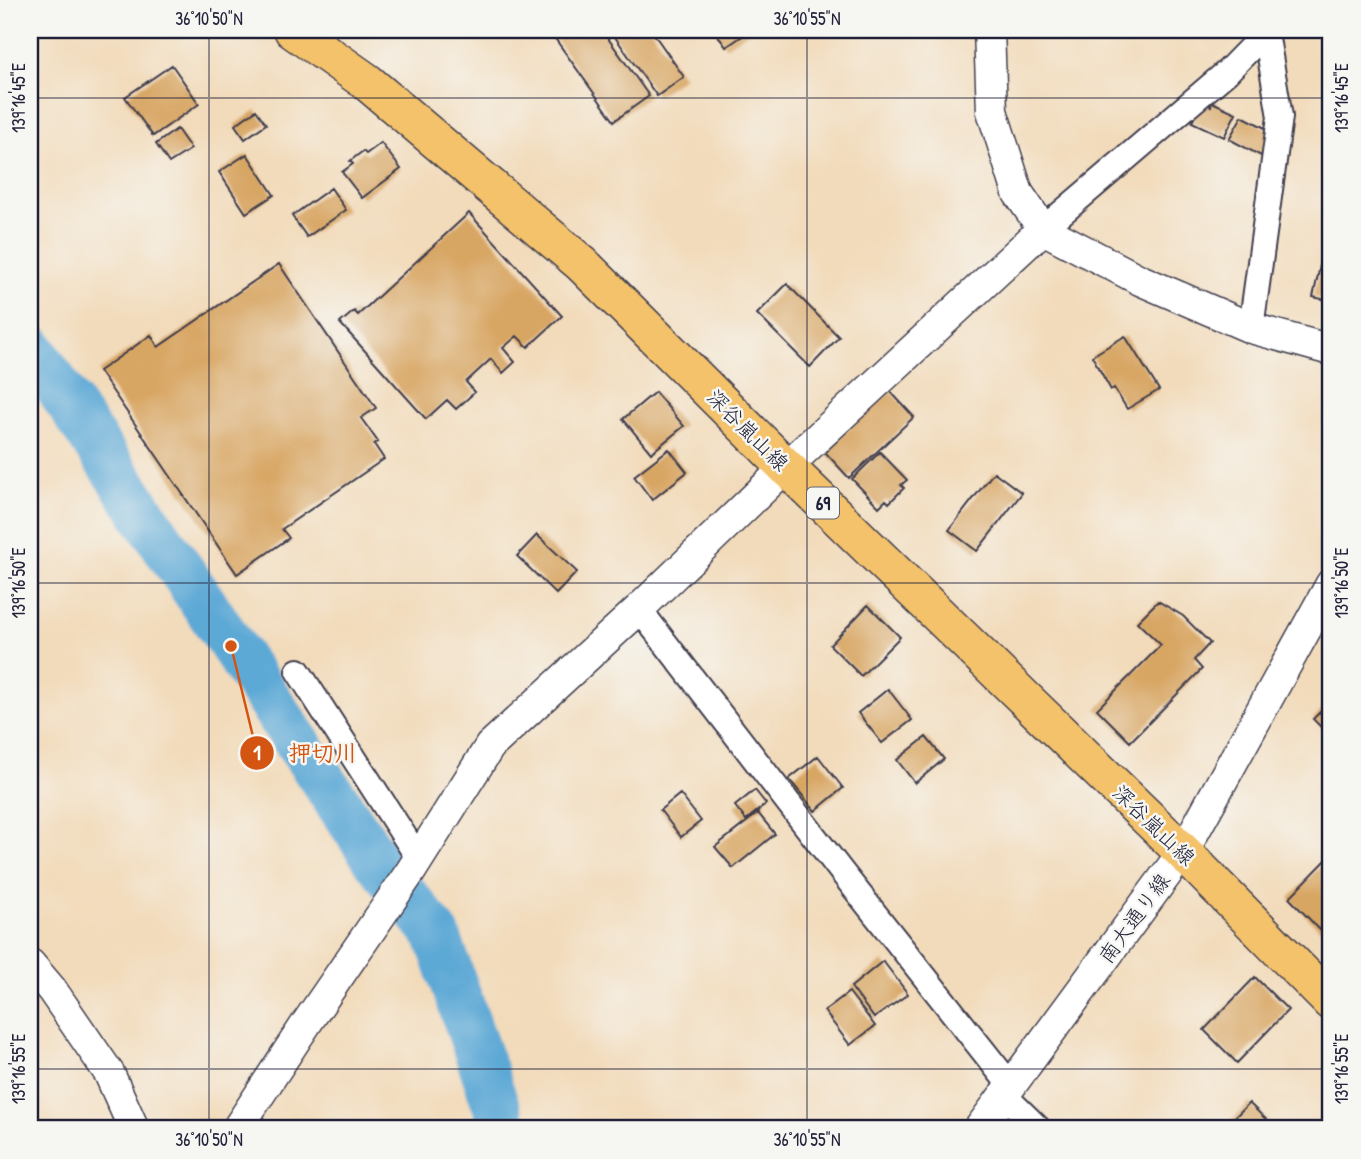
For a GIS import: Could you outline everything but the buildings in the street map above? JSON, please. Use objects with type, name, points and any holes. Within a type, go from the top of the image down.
[{"type":"main road","name":"深谷嵐山線","points":[[293,30],[367,82],[582,264],[786,467],[1183,852],[1331,1002]]},
{"type":"street","points":[[989,30],[992,111],[1018,193],[1043,229],[1140,280],[1251,328],[1331,350]]},
{"type":"street","points":[[237,1129],[415,865],[490,746],[1043,229],[1227,72],[1267,31]]},
{"type":"street","points":[[1251,328],[1280,117],[1267,31]]},
{"type":"street","name":"南大通り線","points":[[979,1129],[1183,852],[1328,597]]},
{"type":"street","points":[[639,609],[1039,1129]]},
{"type":"street","points":[[298,671],[415,865]]},
{"type":"street","points":[[30,964],[52,990],[108,1073],[134,1129]]},
{"type":"waterway","points":[[30,346],[378,862],[437,935],[504,1129]]},
{"type":"place","name":"押切川","points":[[231,646]]}]
